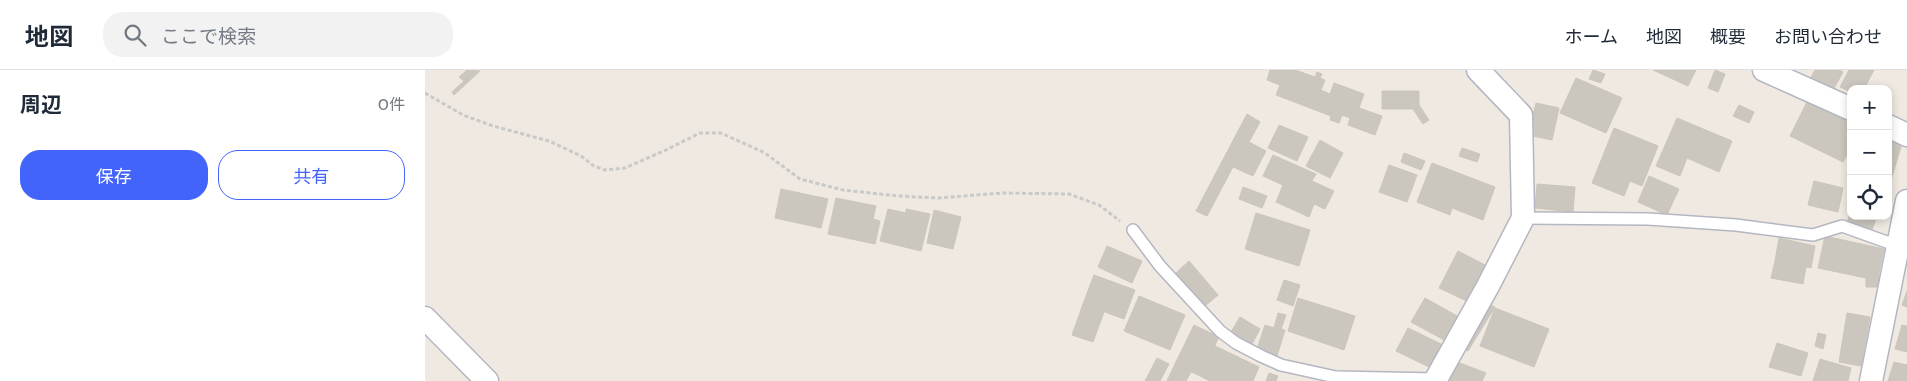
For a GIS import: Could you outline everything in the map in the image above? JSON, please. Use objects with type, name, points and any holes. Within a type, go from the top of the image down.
[{"type":"street","points":[[1435,380],[1488,286],[1523,218],[1521,115],[1478,70]]},
{"type":"street","points":[[1765,70],[1847,107]]},
{"type":"street","points":[[1892,128],[1907,135]]},
{"type":"street","points":[[1871,381],[1900,258],[1907,201]]},
{"type":"street","points":[[425,318],[487,381]]},
{"type":"lane","points":[[1523,218],[1657,220],[1736,225],[1813,235],[1842,226],[1900,258]]},
{"type":"lane","points":[[1133,230],[1160,266],[1220,331],[1236,343],[1261,356],[1281,365],[1336,378],[1435,380]]},
{"type":"path","points":[[425,93],[463,115],[493,126],[549,141],[581,156],[594,166],[605,170],[625,168],[700,133],[721,133],[765,152],[800,179],[843,190],[938,198],[1004,193],[1069,194],[1099,205],[1133,230]]},
{"type":"building","points":[[467,70],[480,71],[454,95],[452,92],[464,81],[459,77]]},
{"type":"building","points":[[1270,70],[1295,70],[1315,77],[1317,72],[1322,74],[1320,78],[1325,80],[1321,90],[1330,94],[1334,83],[1364,94],[1359,108],[1382,116],[1375,135],[1348,125],[1350,118],[1342,115],[1339,123],[1330,120],[1331,116],[1276,95],[1280,85],[1267,80]]},
{"type":"building","points":[[1593,70],[1605,74],[1601,83],[1589,79]]},
{"type":"building","points":[[1653,70],[1696,70],[1688,86]]},
{"type":"building","points":[[1715,70],[1725,74],[1718,92],[1708,88]]},
{"type":"building","points":[[1815,70],[1840,70],[1843,72],[1831,94],[1809,81]]},
{"type":"building","points":[[1849,70],[1874,70],[1866,85],[1847,85],[1847,90],[1840,87]]},
{"type":"building","points":[[1576,78],[1622,98],[1606,133],[1560,113]]},
{"type":"building","points":[[1382,91],[1419,91],[1419,105],[1429,120],[1423,124],[1413,109],[1382,109]]},
{"type":"building","points":[[1808,100],[1847,119],[1847,154],[1843,162],[1790,136]]},
{"type":"building","points":[[1536,103],[1559,108],[1552,140],[1528,135]]},
{"type":"building","points":[[1739,105],[1754,112],[1749,123],[1733,116]]},
{"type":"building","points":[[1247,114],[1260,122],[1249,142],[1266,151],[1253,176],[1233,167],[1207,216],[1196,211]]},
{"type":"building","points":[[1677,118],[1732,141],[1719,172],[1687,158],[1680,176],[1656,166]]},
{"type":"building","points":[[1279,125],[1308,137],[1297,161],[1268,148]]},
{"type":"building","points":[[1614,128],[1658,146],[1642,186],[1630,181],[1624,196],[1592,183]]},
{"type":"building","points":[[1892,136],[1903,140],[1892,177]]},
{"type":"building","points":[[1320,140],[1343,153],[1330,178],[1306,166]]},
{"type":"building","points":[[1462,148],[1480,154],[1477,162],[1459,156]]},
{"type":"building","points":[[1404,153],[1425,161],[1421,170],[1401,162]]},
{"type":"building","points":[[1273,155],[1316,174],[1312,181],[1334,191],[1325,209],[1314,204],[1309,217],[1276,202],[1283,185],[1263,176]]},
{"type":"building","points":[[1432,163],[1495,187],[1483,220],[1452,208],[1450,215],[1417,202]]},
{"type":"building","points":[[1389,165],[1417,175],[1407,202],[1379,192]]},
{"type":"building","points":[[1649,176],[1679,189],[1667,215],[1638,202]]},
{"type":"building","points":[[1814,181],[1843,188],[1838,212],[1808,205]]},
{"type":"building","points":[[1537,184],[1575,187],[1573,212],[1535,208]]},
{"type":"building","points":[[1243,187],[1267,196],[1262,208],[1239,199]]},
{"type":"building","points":[[781,189],[828,199],[821,228],[775,218]]},
{"type":"building","points":[[836,198],[876,206],[873,219],[880,221],[875,244],[828,234]]},
{"type":"building","points":[[888,209],[906,213],[906,209],[930,214],[921,251],[880,241]]},
{"type":"building","points":[[934,210],[961,217],[953,249],[927,243]]},
{"type":"building","points":[[1256,213],[1310,230],[1299,266],[1245,249]]},
{"type":"building","points":[[1848,220],[1876,220],[1872,230],[1847,222]]},
{"type":"building","points":[[1825,236],[1884,249],[1879,273],[1879,287],[1866,287],[1866,278],[1818,268]]},
{"type":"building","points":[[1779,238],[1815,246],[1811,268],[1775,261]]},
{"type":"building","points":[[1107,246],[1142,261],[1132,283],[1098,267]]},
{"type":"building","points":[[1458,251],[1489,267],[1471,303],[1439,288]]},
{"type":"building","points":[[1189,261],[1218,295],[1205,306],[1176,273]]},
{"type":"building","points":[[1775,261],[1806,267],[1803,284],[1771,278]]},
{"type":"building","points":[[1094,275],[1135,290],[1124,319],[1083,304]]},
{"type":"building","points":[[1284,280],[1300,285],[1293,306],[1277,300]]},
{"type":"building","points":[[1907,291],[1907,307],[1902,305]]},
{"type":"building","points":[[1139,296],[1185,315],[1170,350],[1124,331]]},
{"type":"building","points":[[1298,298],[1355,316],[1344,350],[1288,331]]},
{"type":"building","points":[[1425,298],[1459,317],[1446,341],[1411,322]]},
{"type":"building","points":[[1487,303],[1495,307],[1468,351],[1461,346]]},
{"type":"building","points":[[1083,304],[1104,312],[1093,342],[1072,335]]},
{"type":"building","points":[[1495,308],[1549,329],[1534,367],[1480,346]]},
{"type":"building","points":[[1278,313],[1286,315],[1281,329],[1285,330],[1277,356],[1257,349],[1265,325],[1274,328]]},
{"type":"building","points":[[1847,313],[1870,317],[1861,366],[1839,362]]},
{"type":"building","points":[[1240,317],[1260,329],[1252,344],[1231,332]]},
{"type":"building","points":[[1194,325],[1219,337],[1200,376],[1175,364]]},
{"type":"building","points":[[1902,325],[1907,326],[1907,352],[1895,349]]},
{"type":"building","points":[[1408,328],[1443,345],[1431,368],[1396,351]]},
{"type":"building","points":[[1818,333],[1826,335],[1823,349],[1815,346]]},
{"type":"building","points":[[1777,343],[1808,353],[1801,376],[1769,367]]},
{"type":"building","points":[[1215,346],[1259,367],[1253,381],[1210,381],[1200,376]]},
{"type":"building","points":[[1157,358],[1169,364],[1160,381],[1145,381]]},
{"type":"building","points":[[1820,359],[1851,368],[1848,381],[1813,381]]},
{"type":"building","points":[[1452,360],[1486,373],[1482,381],[1444,381]]},
{"type":"building","points":[[1894,362],[1907,365],[1907,381],[1888,381]]},
{"type":"building","points":[[1175,364],[1191,372],[1186,381],[1167,381]]},
{"type":"building","points":[[1269,373],[1278,376],[1276,381],[1266,381]]}]
